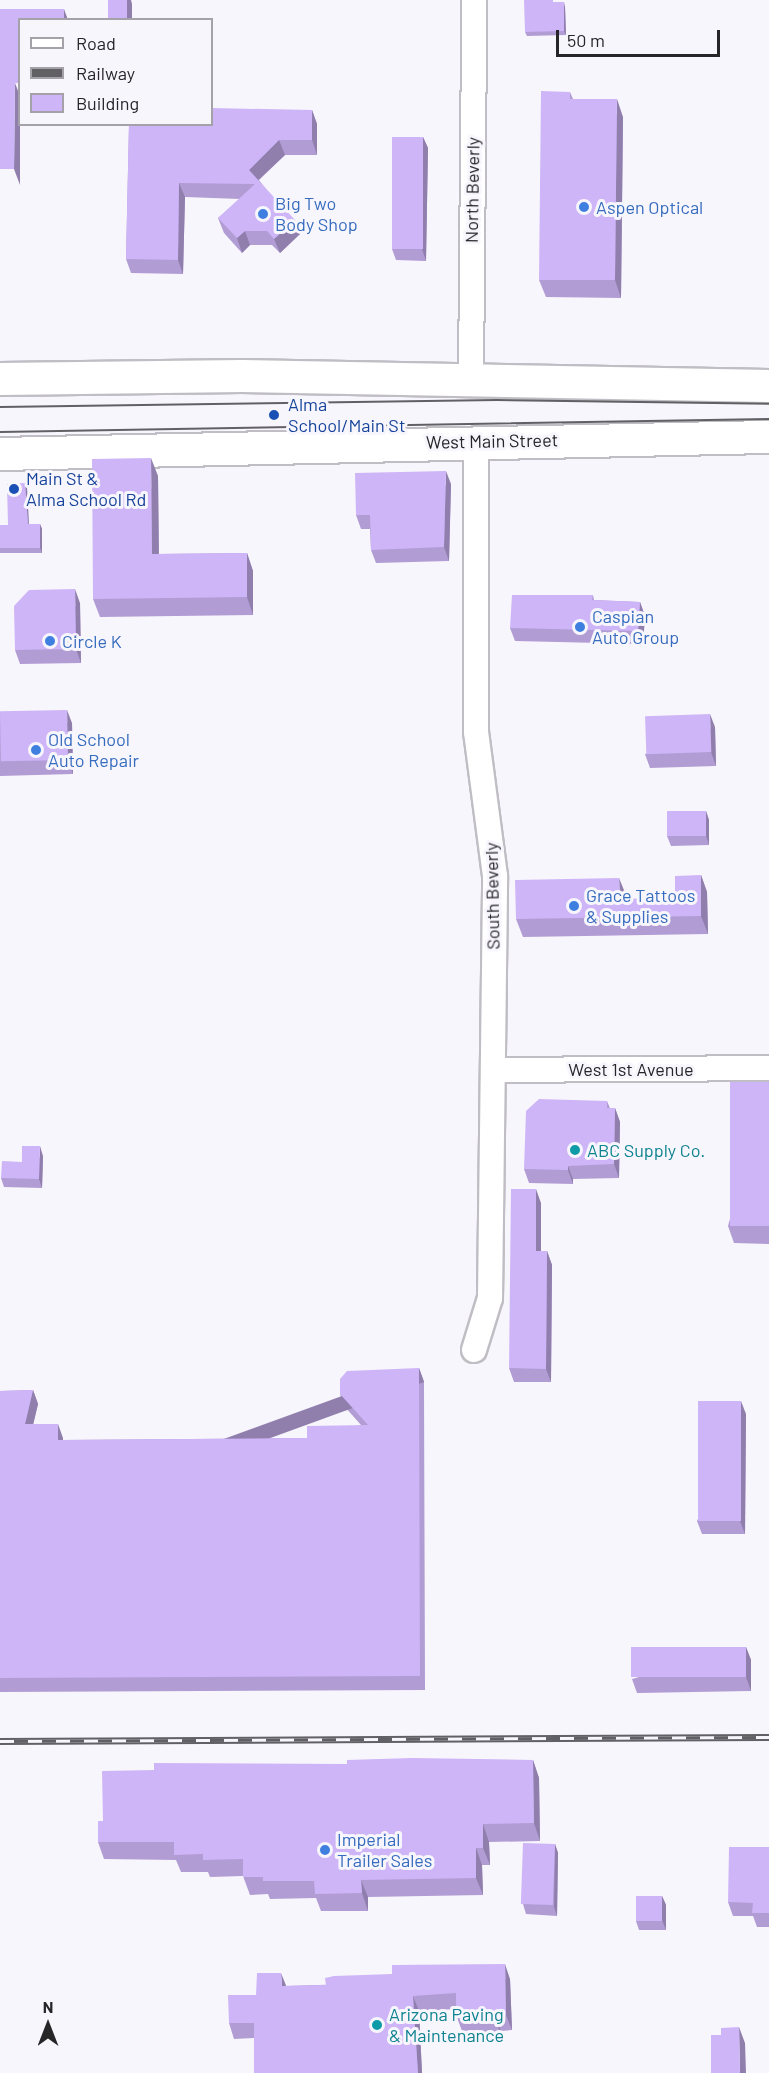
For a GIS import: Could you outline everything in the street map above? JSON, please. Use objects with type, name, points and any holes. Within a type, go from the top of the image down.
[{"type":"main road","points":[[0,379],[471,380],[769,386]]},
{"type":"main road","name":"West Main Street","points":[[0,454],[477,441],[769,437]]},
{"type":"street","name":"North Beverly","points":[[471,380],[474,0]]},
{"type":"street","name":"South Beverly","points":[[474,1350],[490,1298],[495,876],[476,732],[477,441]]},
{"type":"street","name":"West 1st Avenue","points":[[493,1070],[769,1068]]},
{"type":"building","points":[[108,0],[127,0],[127,18],[108,18]]},
{"type":"building","points":[[524,0],[564,2],[564,31],[525,32]]},
{"type":"building","points":[[0,9],[64,9],[64,18],[18,18],[14,169],[0,169]]},
{"type":"building","name":"Aspen Optical","points":[[541,91],[570,92],[570,99],[617,99],[615,280],[539,280]]},
{"type":"building","points":[[213,108],[312,110],[312,140],[279,140],[249,170],[295,220],[274,239],[267,231],[245,231],[237,238],[218,218],[255,184],[179,183],[178,260],[126,259],[129,126],[213,126]]},
{"type":"building","points":[[392,137],[423,137],[423,249],[392,249]]},
{"type":"building","points":[[151,458],[152,554],[247,553],[247,597],[93,599],[92,459]]},
{"type":"building","points":[[446,471],[444,547],[371,550],[370,515],[356,515],[355,473]]},
{"type":"building","points":[[25,483],[28,524],[40,524],[40,548],[0,548],[0,525],[8,525],[7,484]]},
{"type":"building","name":"Circle K","points":[[75,589],[76,649],[15,650],[14,606],[29,590]]},
{"type":"building","points":[[512,595],[593,595],[592,600],[640,602],[638,631],[510,628]]},
{"type":"building","name":"Old School Auto Repair","points":[[67,710],[68,760],[1,761],[0,711]]},
{"type":"building","points":[[710,714],[711,752],[646,754],[645,716]]},
{"type":"building","points":[[667,811],[706,811],[706,836],[667,836]]},
{"type":"building","points":[[701,875],[701,916],[516,919],[515,880],[619,878],[620,899],[675,898],[675,876]]},
{"type":"building","points":[[730,1082],[769,1082],[769,1226],[730,1226]]},
{"type":"building","name":"ABC Supply Co.","points":[[539,1099],[607,1101],[607,1108],[615,1108],[614,1164],[568,1166],[568,1170],[524,1169],[526,1111]]},
{"type":"building","points":[[22,1146],[40,1146],[39,1179],[1,1178],[2,1161],[22,1162]]},
{"type":"building","points":[[511,1189],[536,1189],[536,1251],[547,1251],[546,1369],[509,1368]]},
{"type":"building","points":[[419,1368],[420,1676],[0,1678],[0,1391],[33,1390],[25,1424],[58,1424],[58,1440],[307,1438],[307,1426],[368,1425],[340,1394],[340,1379],[347,1371]]},
{"type":"building","points":[[698,1401],[741,1401],[741,1521],[698,1521]]},
{"type":"building","points":[[631,1647],[746,1647],[746,1677],[631,1677]]},
{"type":"building","name":"Imperial Trailer Sales","points":[[412,1758],[533,1760],[534,1823],[483,1824],[483,1848],[476,1848],[476,1878],[361,1880],[362,1893],[315,1894],[314,1881],[263,1881],[263,1877],[243,1877],[243,1859],[203,1860],[203,1854],[174,1855],[174,1842],[98,1842],[98,1821],[103,1821],[102,1771],[154,1770],[154,1763],[347,1764],[347,1760]]},
{"type":"building","points":[[523,1843],[555,1844],[553,1905],[521,1904]]},
{"type":"building","points":[[729,1847],[769,1847],[769,1913],[752,1913],[753,1903],[728,1902]]},
{"type":"building","points":[[636,1896],[662,1896],[662,1921],[636,1921]]},
{"type":"building","points":[[505,1964],[506,2015],[495,2015],[496,2020],[475,2021],[475,2015],[456,2015],[456,1993],[413,1996],[418,2073],[254,2073],[254,2023],[229,2023],[228,1995],[256,1995],[257,1973],[281,1973],[282,1986],[326,1985],[325,1978],[334,1976],[392,1974],[392,1965]]},
{"type":"building","points":[[739,2027],[740,2073],[711,2073],[711,2035],[721,2035],[721,2028]]},
{"type":"tram line","points":[[0,407],[497,400],[769,404]]},
{"type":"tram line","points":[[0,432],[769,419]]},
{"type":"railway","points":[[0,1741],[769,1737]]},
{"type":"place","name":"Aspen Optical","points":[[584,207]]},
{"type":"place","name":"Big Two Body Shop","points":[[263,214]]},
{"type":"place","name":"Alma School/Main St","points":[[274,415]]},
{"type":"place","name":"Main St & Alma School Rd","points":[[14,489]]},
{"type":"place","name":"Caspian Auto Group","points":[[580,627]]},
{"type":"place","name":"Circle K","points":[[50,641]]},
{"type":"place","name":"Old School Auto Repair","points":[[36,750]]},
{"type":"place","name":"Grace Tattoos & Supplies","points":[[574,906]]},
{"type":"place","name":"ABC Supply Co.","points":[[575,1150]]},
{"type":"place","name":"Imperial Trailer Sales","points":[[325,1850]]},
{"type":"place","name":"Arizona Paving & Maintenance","points":[[377,2025]]}]
